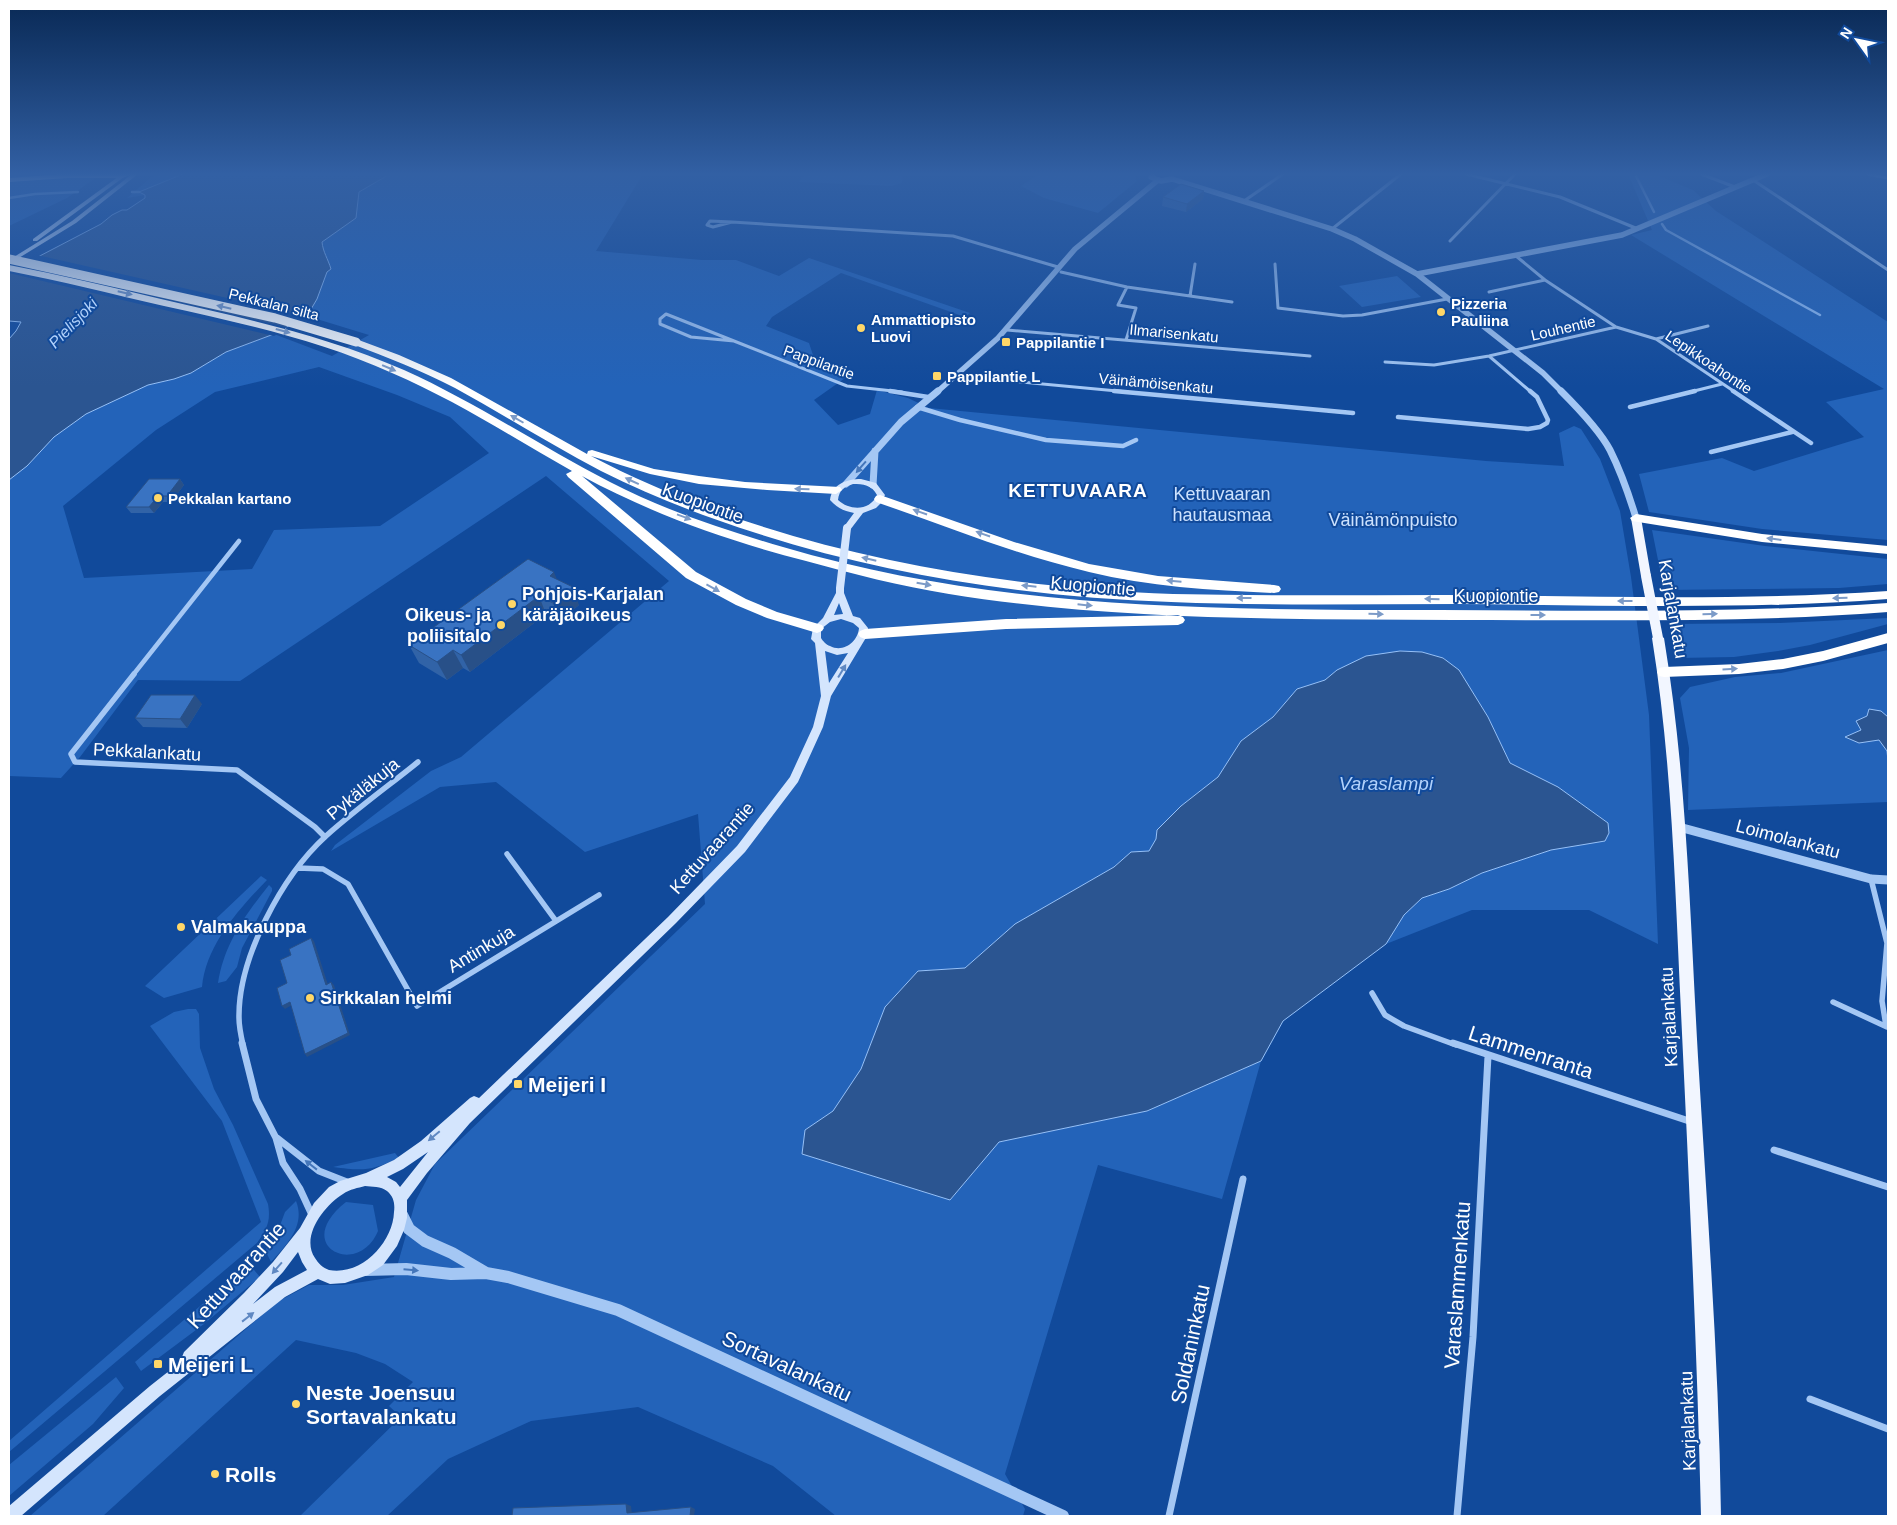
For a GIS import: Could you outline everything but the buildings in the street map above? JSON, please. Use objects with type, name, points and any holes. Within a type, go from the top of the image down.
[{"type":"highway","name":"Pekkalan silta","points":[[9,260],[275,318],[356,342]]},
{"type":"highway","name":"Pekkalan silta","points":[[9,268],[264,325],[344,350]]},
{"type":"highway","name":"Kuopiontie","points":[[356,342],[426,370],[630,481],[677,500],[754,528],[829,550],[928,572],[982,580],[1130,596],[1680,601],[1844,598],[1888,594]]},
{"type":"highway","name":"Kuopiontie","points":[[344,350],[392,369],[445,394],[545,452],[615,489],[666,510],[744,538],[812,559],[923,584],[979,593],[1130,609],[1327,614],[1689,615],[1888,608]]},
{"type":"highway","points":[[559,443],[653,472],[713,482],[841,487]]},
{"type":"highway","points":[[545,452],[617,510],[692,576],[740,602],[772,615],[822,624]]},
{"type":"highway","points":[[880,499],[1039,554],[1088,568],[1132,576],[1238,587],[1304,590],[1380,599]]},
{"type":"highway","points":[[1636,518],[1762,538],[1888,550]]},
{"type":"highway","points":[[861,640],[1006,624],[1151,621],[1327,614]]},
{"type":"highway","points":[[1664,672],[1785,664],[1820,657],[1888,638]]},
{"type":"main road","points":[[9,255],[24,245]]},
{"type":"main road","points":[[9,260],[34,245]]},
{"type":"main road","points":[[822,624],[841,616],[849,617],[861,624],[861,640],[837,651],[830,650],[819,644],[816,639],[822,624],[840,590],[847,528],[842,508],[834,500],[841,487],[860,481],[873,484],[880,491],[880,499],[873,506],[861,510],[842,508]]},
{"type":"main road","points":[[847,528],[861,510]]},
{"type":"main road","name":"Karjalankatu","points":[[1636,518],[1668,697],[1679,827],[1706,1357],[1711,1516]]},
{"type":"main road","points":[[840,590],[849,617]]},
{"type":"main road","name":"Kettuvaarantie","points":[[400,1198],[422,1168],[466,1119],[672,920],[741,849],[794,779],[818,727],[826,696],[861,640]]},
{"type":"main road","name":"Kettuvaarantie","points":[[819,644],[826,696]]},
{"type":"main road","name":"Kettuvaarantie","points":[[365,1180],[386,1173],[409,1157],[588,1000]]},
{"type":"main road","points":[[365,1180],[382,1181],[394,1189],[400,1198],[402,1215],[391,1245],[378,1260],[362,1270],[345,1276],[330,1277],[318,1272],[307,1261],[304,1244],[306,1229],[312,1216],[322,1202],[335,1191],[350,1183],[365,1180]]},
{"type":"main road","name":"Kettuvaarantie","points":[[155,1391],[270,1276],[292,1251],[306,1229]]},
{"type":"main road","name":"Kettuvaarantie","points":[[9,1516],[155,1391],[280,1292],[318,1272]]},
{"type":"street","points":[[982,245],[1059,269],[1127,287],[1232,302]]},
{"type":"street","points":[[841,487],[895,427],[1007,330],[1081,245]]},
{"type":"street","points":[[1366,245],[1417,274],[1543,373],[1568,398],[1608,448],[1626,487],[1636,518]]},
{"type":"street","points":[[1417,274],[1571,245]]},
{"type":"street","points":[[1851,245],[1888,270]]},
{"type":"street","name":"Lepikkoahontie","points":[[1516,256],[1545,280],[1616,327],[1656,339],[1811,443]]},
{"type":"street","points":[[1190,296],[1195,264]]},
{"type":"street","points":[[1275,264],[1278,308],[1343,316],[1362,315],[1447,299]]},
{"type":"street","points":[[1489,292],[1545,280]]},
{"type":"street","points":[[1126,340],[1136,308],[1118,305],[1127,287]]},
{"type":"street","name":"Pappilantie","points":[[734,341],[691,336],[660,324],[660,320],[666,314],[734,341],[847,386],[928,397]]},
{"type":"street","points":[[1656,339],[1708,326]]},
{"type":"street","name":"Louhentie","points":[[1386,362],[1434,365],[1489,356],[1616,327]]},
{"type":"street","name":"Ilmarisenkatu","points":[[1007,330],[1310,356]]},
{"type":"street","points":[[1398,417],[1528,429],[1540,427],[1547,423],[1548,420],[1537,397],[1489,356]]},
{"type":"street","name":"Väinämöisenkatu","points":[[956,376],[1353,413]]},
{"type":"street","points":[[1630,407],[1722,384]]},
{"type":"street","points":[[917,407],[960,420],[1046,440],[1123,446],[1136,440]]},
{"type":"street","points":[[1711,452],[1792,432]]},
{"type":"street","points":[[873,484],[875,450]]},
{"type":"street","name":"Pekkalankatu","points":[[239,541],[71,754],[75,762],[237,770],[315,827],[325,837]]},
{"type":"street","name":"Pykäläkuja","points":[[276,1138],[256,1099],[243,1048],[239,1018],[242,988],[259,934],[278,897],[298,868],[325,837],[418,762]]},
{"type":"street","name":"Loimolankatu","points":[[1679,827],[1871,879],[1888,880]]},
{"type":"street","points":[[508,854],[556,921]]},
{"type":"street","name":"Antinkuja","points":[[298,868],[323,869],[348,884],[417,1006],[599,895]]},
{"type":"street","points":[[1871,879],[1887,943],[1882,1001],[1887,1026]]},
{"type":"street","name":"Lammenranta","points":[[1372,993],[1385,1015],[1393,1021],[1488,1056],[1694,1123]]},
{"type":"street","points":[[1833,1002],[1887,1026]]},
{"type":"street","name":"Varaslammenkatu","points":[[1457,1516],[1473,1337],[1488,1056]]},
{"type":"street","points":[[276,1138],[319,1171],[350,1183]]},
{"type":"street","points":[[276,1138],[283,1163],[300,1189],[312,1216]]},
{"type":"street","points":[[1774,1150],[1888,1187]]},
{"type":"street","name":"Soldaninkatu","points":[[1168,1516],[1207,1348],[1243,1179]]},
{"type":"street","name":"Sortavalankatu","points":[[402,1215],[409,1230],[425,1241],[452,1253],[486,1273]]},
{"type":"street","name":"Sortavalankatu","points":[[362,1270],[406,1269],[451,1274],[486,1273],[508,1277],[618,1310],[1063,1516]]},
{"type":"street","points":[[1810,1399],[1888,1429]]},
{"type":"green space","points":[[322,245],[600,245],[596,251],[702,260],[736,260],[779,276],[809,258],[970,313],[965,317],[841,273],[772,317],[766,326],[809,343],[816,364],[848,376],[814,400],[838,425],[870,414],[877,390],[908,398],[929,408],[1486,461],[1564,466],[1559,433],[1574,426],[1581,429],[1600,459],[1620,511],[1631,577],[1649,715],[1658,944],[1589,910],[1472,910],[1386,944],[1404,914],[1422,898],[1449,889],[1482,873],[1551,850],[1604,841],[1608,823],[1558,787],[1510,763],[1488,717],[1468,685],[1444,658],[1422,652],[1400,651],[1337,670],[1325,680],[1297,689],[1273,717],[1241,741],[1218,777],[1181,806],[1149,851],[1131,852],[1114,867],[1015,924],[965,968],[918,971],[885,1007],[861,1069],[833,1111],[805,1130],[802,1154],[950,1200],[999,1142],[1147,1111],[1261,1061],[1222,1199],[1098,1165],[1005,1474],[1025,1509],[1023,1516],[836,1516],[773,1466],[638,1407],[531,1421],[448,1459],[387,1516],[300,1516],[401,1417],[389,1406],[413,1382],[385,1364],[356,1353],[296,1340],[103,1516],[30,1516],[277,1302],[309,1285],[343,1285],[394,1277],[416,1200],[435,1164],[705,904],[698,814],[585,852],[496,782],[440,787],[331,851],[335,845],[431,771],[461,757],[669,581],[546,476],[240,681],[138,680],[80,757],[61,778],[9,776],[9,480],[27,466],[54,437],[86,414],[148,385],[191,373],[226,352],[274,334],[332,356],[369,335],[307,316],[317,299],[327,272],[331,269]],"holes":[[[319,367],[397,395],[450,417],[489,453],[380,526],[274,530],[252,569],[84,578],[63,506],[156,430],[215,392]]]},
{"type":"green space","points":[[1648,245],[1769,245],[1888,322],[1888,540],[1762,529],[1649,512],[1639,474],[1722,458],[1754,471],[1864,437],[1826,402],[1884,389]]},
{"type":"green space","points":[[1397,276],[1421,297],[1362,307],[1339,286]]},
{"type":"green space","points":[[1652,530],[1765,546],[1888,559],[1888,584],[1839,588],[1664,590]]},
{"type":"green space","points":[[1888,618],[1888,624],[1810,645],[1734,657],[1678,658],[1671,624],[1780,623]]},
{"type":"green space","points":[[1888,650],[1888,802],[1688,810],[1689,748],[1680,698],[1690,687],[1735,677],[1781,673]]},
{"type":"green space","points":[[261,876],[267,880],[235,916],[217,942],[205,972],[202,987],[164,998],[145,986]]},
{"type":"green space","points":[[269,885],[272,891],[242,948],[237,967],[226,981],[218,983],[230,943],[252,907]]},
{"type":"green space","points":[[196,1009],[199,1014],[200,1048],[214,1089],[233,1125],[268,1204],[269,1215],[266,1229],[257,1243],[9,1452],[9,1441],[261,1222],[222,1121],[150,1026],[174,1012]]},
{"type":"green space","points":[[395,1153],[399,1158],[374,1168],[352,1169],[333,1167]]},
{"type":"green space","points":[[296,1201],[298,1219],[296,1227],[288,1242],[271,1262],[265,1250],[276,1236],[285,1212]]},
{"type":"green space","points":[[346,1202],[373,1205],[378,1231],[369,1245],[357,1253],[344,1255],[334,1251],[326,1243],[325,1232],[330,1218]]},
{"type":"green space","points":[[249,1264],[260,1277],[204,1324],[141,1371],[135,1362]]},
{"type":"green space","points":[[116,1377],[124,1388],[93,1424],[9,1496],[9,1465]]},
{"type":"water","name":"Pielisjoki","points":[[60,245],[323,245],[331,269],[327,272],[317,299],[307,316],[274,334],[226,352],[191,373],[148,385],[86,414],[54,437],[27,466],[9,480],[9,339],[21,322],[9,321],[9,272]]},
{"type":"water","name":"Varaslampi","points":[[1400,651],[1422,652],[1443,658],[1459,670],[1488,717],[1510,763],[1558,787],[1608,823],[1609,833],[1605,841],[1551,850],[1482,873],[1449,889],[1422,898],[1404,915],[1386,944],[1283,1021],[1261,1061],[1147,1111],[999,1142],[950,1200],[802,1154],[805,1130],[833,1111],[861,1069],[885,1007],[918,971],[965,968],[1015,924],[1114,867],[1131,852],[1149,851],[1156,839],[1157,830],[1181,806],[1218,777],[1241,741],[1273,717],[1297,689],[1325,680],[1337,670],[1366,656]]},
{"type":"water","points":[[1869,709],[1881,711],[1888,717],[1888,761],[1887,751],[1879,740],[1859,743],[1845,737],[1861,730],[1856,721],[1867,716]]},
{"type":"pier","points":[[37,255],[308,318],[297,325],[282,324],[20,264]]},
{"type":"pier","points":[[18,265],[290,328],[274,336],[9,273],[9,270]]},
{"type":"waterway","points":[[1693,245],[1820,315]]},
{"type":"place","name":"Pizzeria Pauliina","points":[[1441,312]]},
{"type":"place","name":"Ammattiopisto Luovi","points":[[861,328]]},
{"type":"place","name":"Pappilantie I","points":[[1006,342]]},
{"type":"place","name":"Pappilantie L","points":[[937,376]]},
{"type":"place","name":"Pekkalan kartano","points":[[158,498]]},
{"type":"place","name":"Pohjois-Karjalan käräjäoikeus","points":[[512,604]]},
{"type":"place","name":"Oikeus- ja poliisitalo","points":[[501,625]]},
{"type":"place","name":"Valmakauppa","points":[[181,927]]},
{"type":"place","name":"Sirkkalan helmi","points":[[310,998]]},
{"type":"place","name":"Meijeri I","points":[[518,1084]]},
{"type":"place","name":"Meijeri L","points":[[158,1364]]},
{"type":"place","name":"Neste Joensuu Sortavalankatu","points":[[296,1404]]},
{"type":"place","name":"Rolls","points":[[215,1474]]},
{"type":"district","name":"KETTUVAARA","points":[[1078,490]]},
{"type":"park label","name":"Kettuvaaran hautausmaa","points":[[1222,504]]},
{"type":"park label","name":"Väinämönpuisto","points":[[1393,520]]}]
